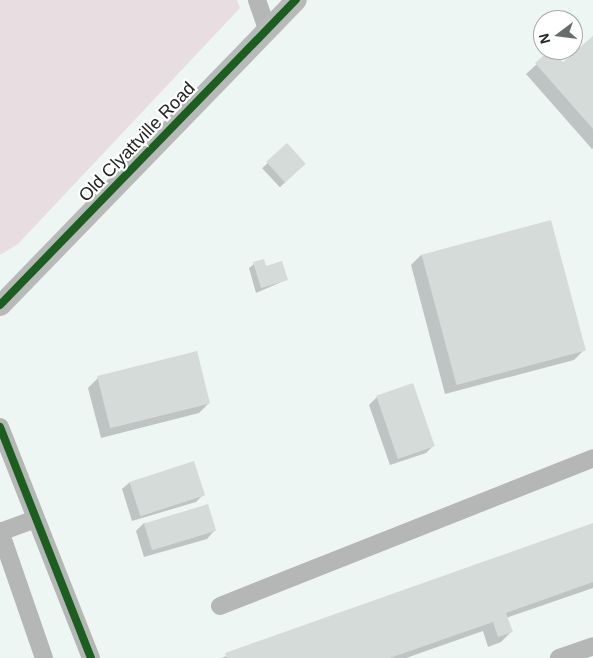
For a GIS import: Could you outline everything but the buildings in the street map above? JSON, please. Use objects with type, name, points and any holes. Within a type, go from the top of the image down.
[{"type":"main road","name":"Old Clyattville Road","points":[[0,305],[296,0]]},
{"type":"street","points":[[257,0],[267,29]]},
{"type":"street","points":[[0,427],[91,658]]},
{"type":"street","points":[[220,606],[593,458]]},
{"type":"street","points":[[36,519],[0,532],[44,658]]},
{"type":"street","points":[[559,658],[593,646]]},
{"type":"shaded area","points":[[0,0],[237,0],[240,8],[18,244],[0,255]]},
{"type":"cycle path","points":[[0,305],[296,0]]},
{"type":"cycle path","points":[[0,427],[91,658]]}]
